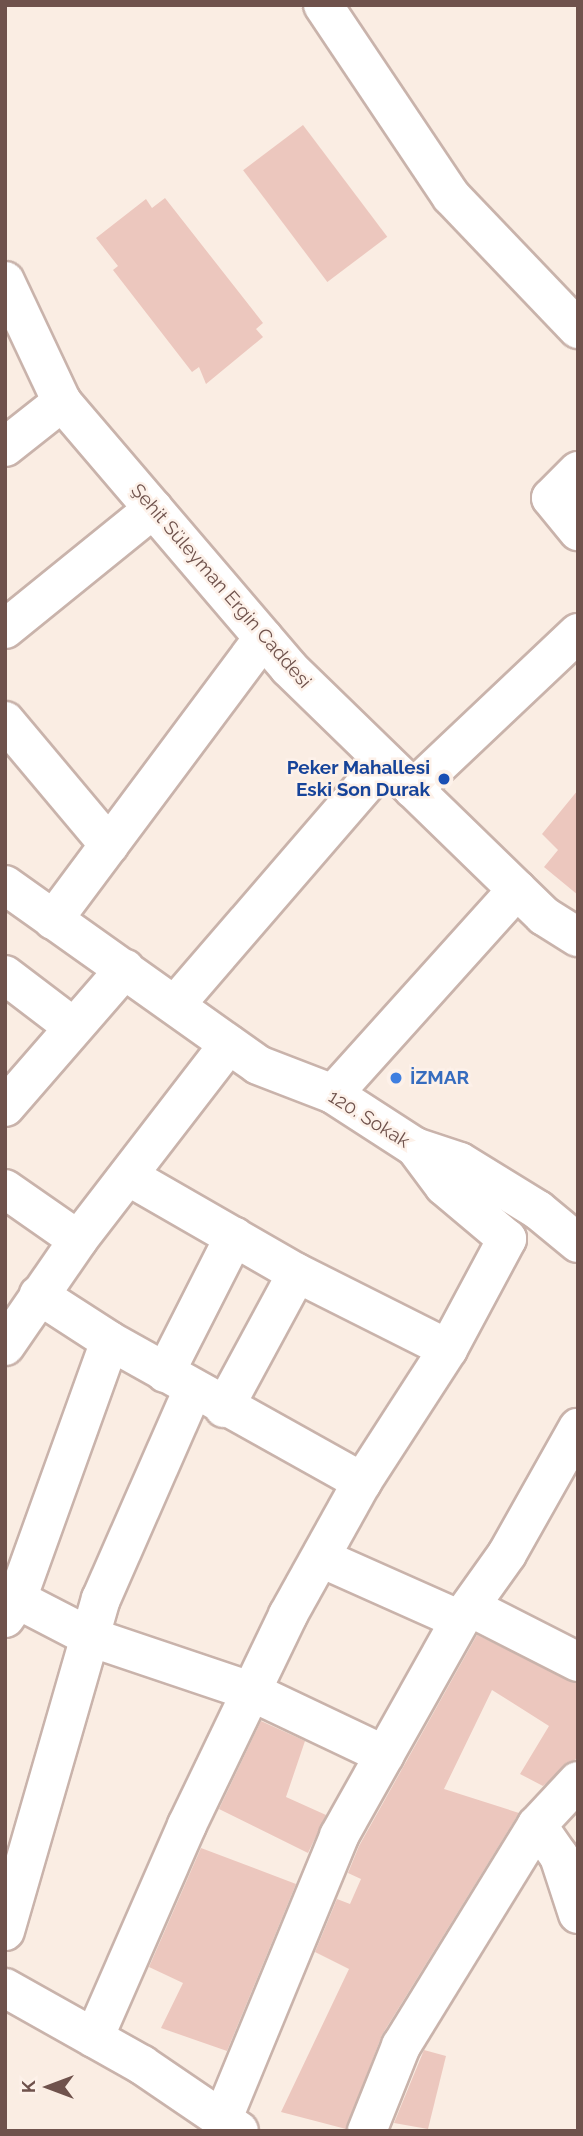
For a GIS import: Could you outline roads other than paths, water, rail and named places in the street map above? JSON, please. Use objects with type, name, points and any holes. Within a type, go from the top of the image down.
[{"type":"street","points":[[323,5],[451,196],[578,329]]},
{"type":"street","name":"Şehit Süleyman Ergin Caddesi","points":[[5,281],[62,402],[263,638],[385,762],[517,890],[544,915],[578,937]]},
{"type":"street","points":[[5,447],[62,402]]},
{"type":"street","points":[[578,471],[551,498],[578,531]]},
{"type":"street","points":[[5,629],[153,509]]},
{"type":"street","points":[[413,789],[578,633]]},
{"type":"street","points":[[53,920],[263,638]]},
{"type":"street","points":[[5,721],[109,845]]},
{"type":"street","points":[[175,1005],[385,762]]},
{"type":"street","name":"120. Sokak","points":[[5,885],[258,1065],[333,1094],[415,1147],[460,1162],[538,1210],[576,1238]]},
{"type":"street","points":[[333,1094],[517,890]]},
{"type":"street","name":"Şehit Süleyman Ergin Caddesi","points":[[544,915],[578,968]]},
{"type":"street","points":[[5,1107],[72,1026],[125,969]]},
{"type":"street","points":[[5,975],[72,1026]]},
{"type":"street","points":[[5,1346],[78,1240],[229,1044]]},
{"type":"street","points":[[93,2038],[250,1691],[362,1482],[448,1349],[506,1239],[444,1186],[415,1147]]},
{"type":"street","points":[[128,1176],[297,1273],[448,1349]]},
{"type":"street","points":[[5,1189],[78,1240]]},
{"type":"street","points":[[5,1931],[101,1599],[194,1390],[234,1237]]},
{"type":"street","points":[[194,1390],[297,1273]]},
{"type":"street","points":[[39,1296],[194,1390],[362,1482]]},
{"type":"street","points":[[110,1341],[9,1604],[90,1637],[250,1691],[385,1755]]},
{"type":"street","points":[[5,1988],[93,2038],[231,2125],[339,1836],[466,1614],[578,1428]]},
{"type":"street","points":[[321,1558],[573,1652]]},
{"type":"street","points":[[367,2131],[401,2046],[537,1825],[578,1781]]},
{"type":"street","points":[[537,1825],[559,1856],[578,1914]]},
{"type":"place","name":"Peker Mahallesi Eski Son Durak","points":[[444,779]]},
{"type":"place","name":"İZMAR","points":[[396,1078]]}]
